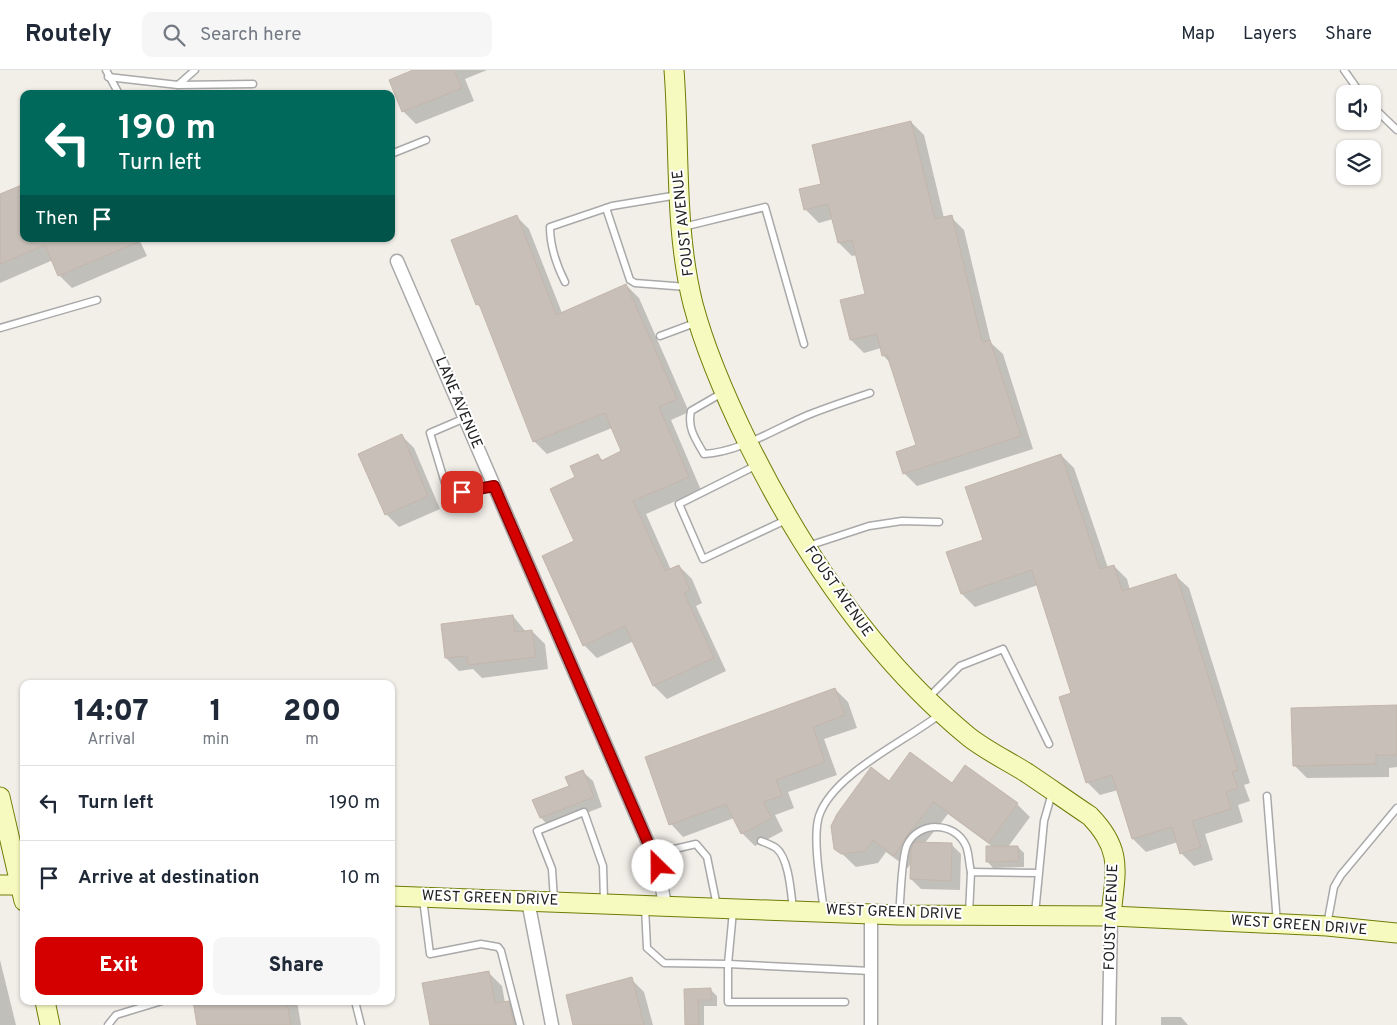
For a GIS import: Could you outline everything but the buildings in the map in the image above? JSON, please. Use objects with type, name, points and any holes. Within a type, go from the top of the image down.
[{"type":"main road","name":"FOUST AVENUE","points":[[674,70],[679,195],[690,287],[699,322],[723,392],[759,464],[806,547],[878,648],[927,699],[971,738],[1090,816],[1103,829],[1116,860],[1111,916]]},
{"type":"main road","points":[[0,797],[20,878]]},
{"type":"main road","points":[[0,886],[20,889]]},
{"type":"main road","name":"WEST GREEN DRIVE","points":[[395,896],[899,915],[1111,916],[1327,926],[1397,933]]},
{"type":"main road","points":[[46,1005],[50,1025]]},
{"type":"street","name":"LANE AVENUE","points":[[398,261],[658,866],[665,905]]},
{"type":"street","points":[[528,900],[552,1025]]},
{"type":"street","points":[[871,1025],[872,914]]},
{"type":"street","name":"FOUST AVENUE","points":[[1109,1025],[1111,916]]},
{"type":"lane","points":[[178,85],[195,70]]},
{"type":"lane","points":[[1344,70],[1355,85]]},
{"type":"lane","points":[[107,73],[178,85],[253,84]]},
{"type":"lane","points":[[107,73],[116,90]]},
{"type":"lane","points":[[1381,115],[1397,130]]},
{"type":"lane","points":[[395,152],[426,140]]},
{"type":"lane","points":[[565,282],[556,263],[550,240],[550,227],[606,208],[679,195]]},
{"type":"lane","points":[[682,227],[765,207],[804,344]]},
{"type":"lane","points":[[606,208],[630,280],[635,283],[690,287]]},
{"type":"lane","points":[[0,328],[97,300]]},
{"type":"lane","points":[[660,336],[699,322]]},
{"type":"lane","points":[[723,392],[691,411],[689,418],[692,434],[704,454],[718,453],[748,442],[810,414],[870,393]]},
{"type":"lane","points":[[465,418],[430,433],[445,487],[448,494],[494,486]]},
{"type":"lane","points":[[759,464],[679,504],[703,559],[789,518]]},
{"type":"lane","points":[[806,547],[869,526],[902,521],[939,522]]},
{"type":"lane","points":[[927,699],[960,666],[1003,649],[1049,744]]},
{"type":"lane","points":[[824,912],[818,849],[819,817],[831,796],[856,770],[914,734],[942,713]]},
{"type":"lane","points":[[1035,916],[1044,821],[1053,791]]},
{"type":"lane","points":[[1267,796],[1277,924]]},
{"type":"lane","points":[[1327,926],[1334,887],[1341,875],[1397,808]]},
{"type":"lane","points":[[554,901],[552,869],[537,831],[584,812],[603,866],[604,903]]},
{"type":"lane","points":[[899,915],[906,848],[919,830],[933,826],[955,833],[965,845],[970,872],[969,915]]},
{"type":"lane","points":[[761,841],[776,848],[782,857],[788,875],[794,910]]},
{"type":"lane","points":[[653,854],[696,844],[707,858],[725,907],[728,1002],[844,1002]]},
{"type":"lane","points":[[970,872],[1038,874]]},
{"type":"lane","points":[[423,897],[430,954],[481,944],[498,947],[501,951],[520,1025]]},
{"type":"lane","points":[[645,904],[647,948],[664,963],[871,971]]},
{"type":"lane","points":[[108,1025],[116,1015],[149,1005]]},
{"type":"lane","points":[[356,1005],[361,1025]]},
{"type":"route","points":[[462,492],[494,486],[658,866]]}]
